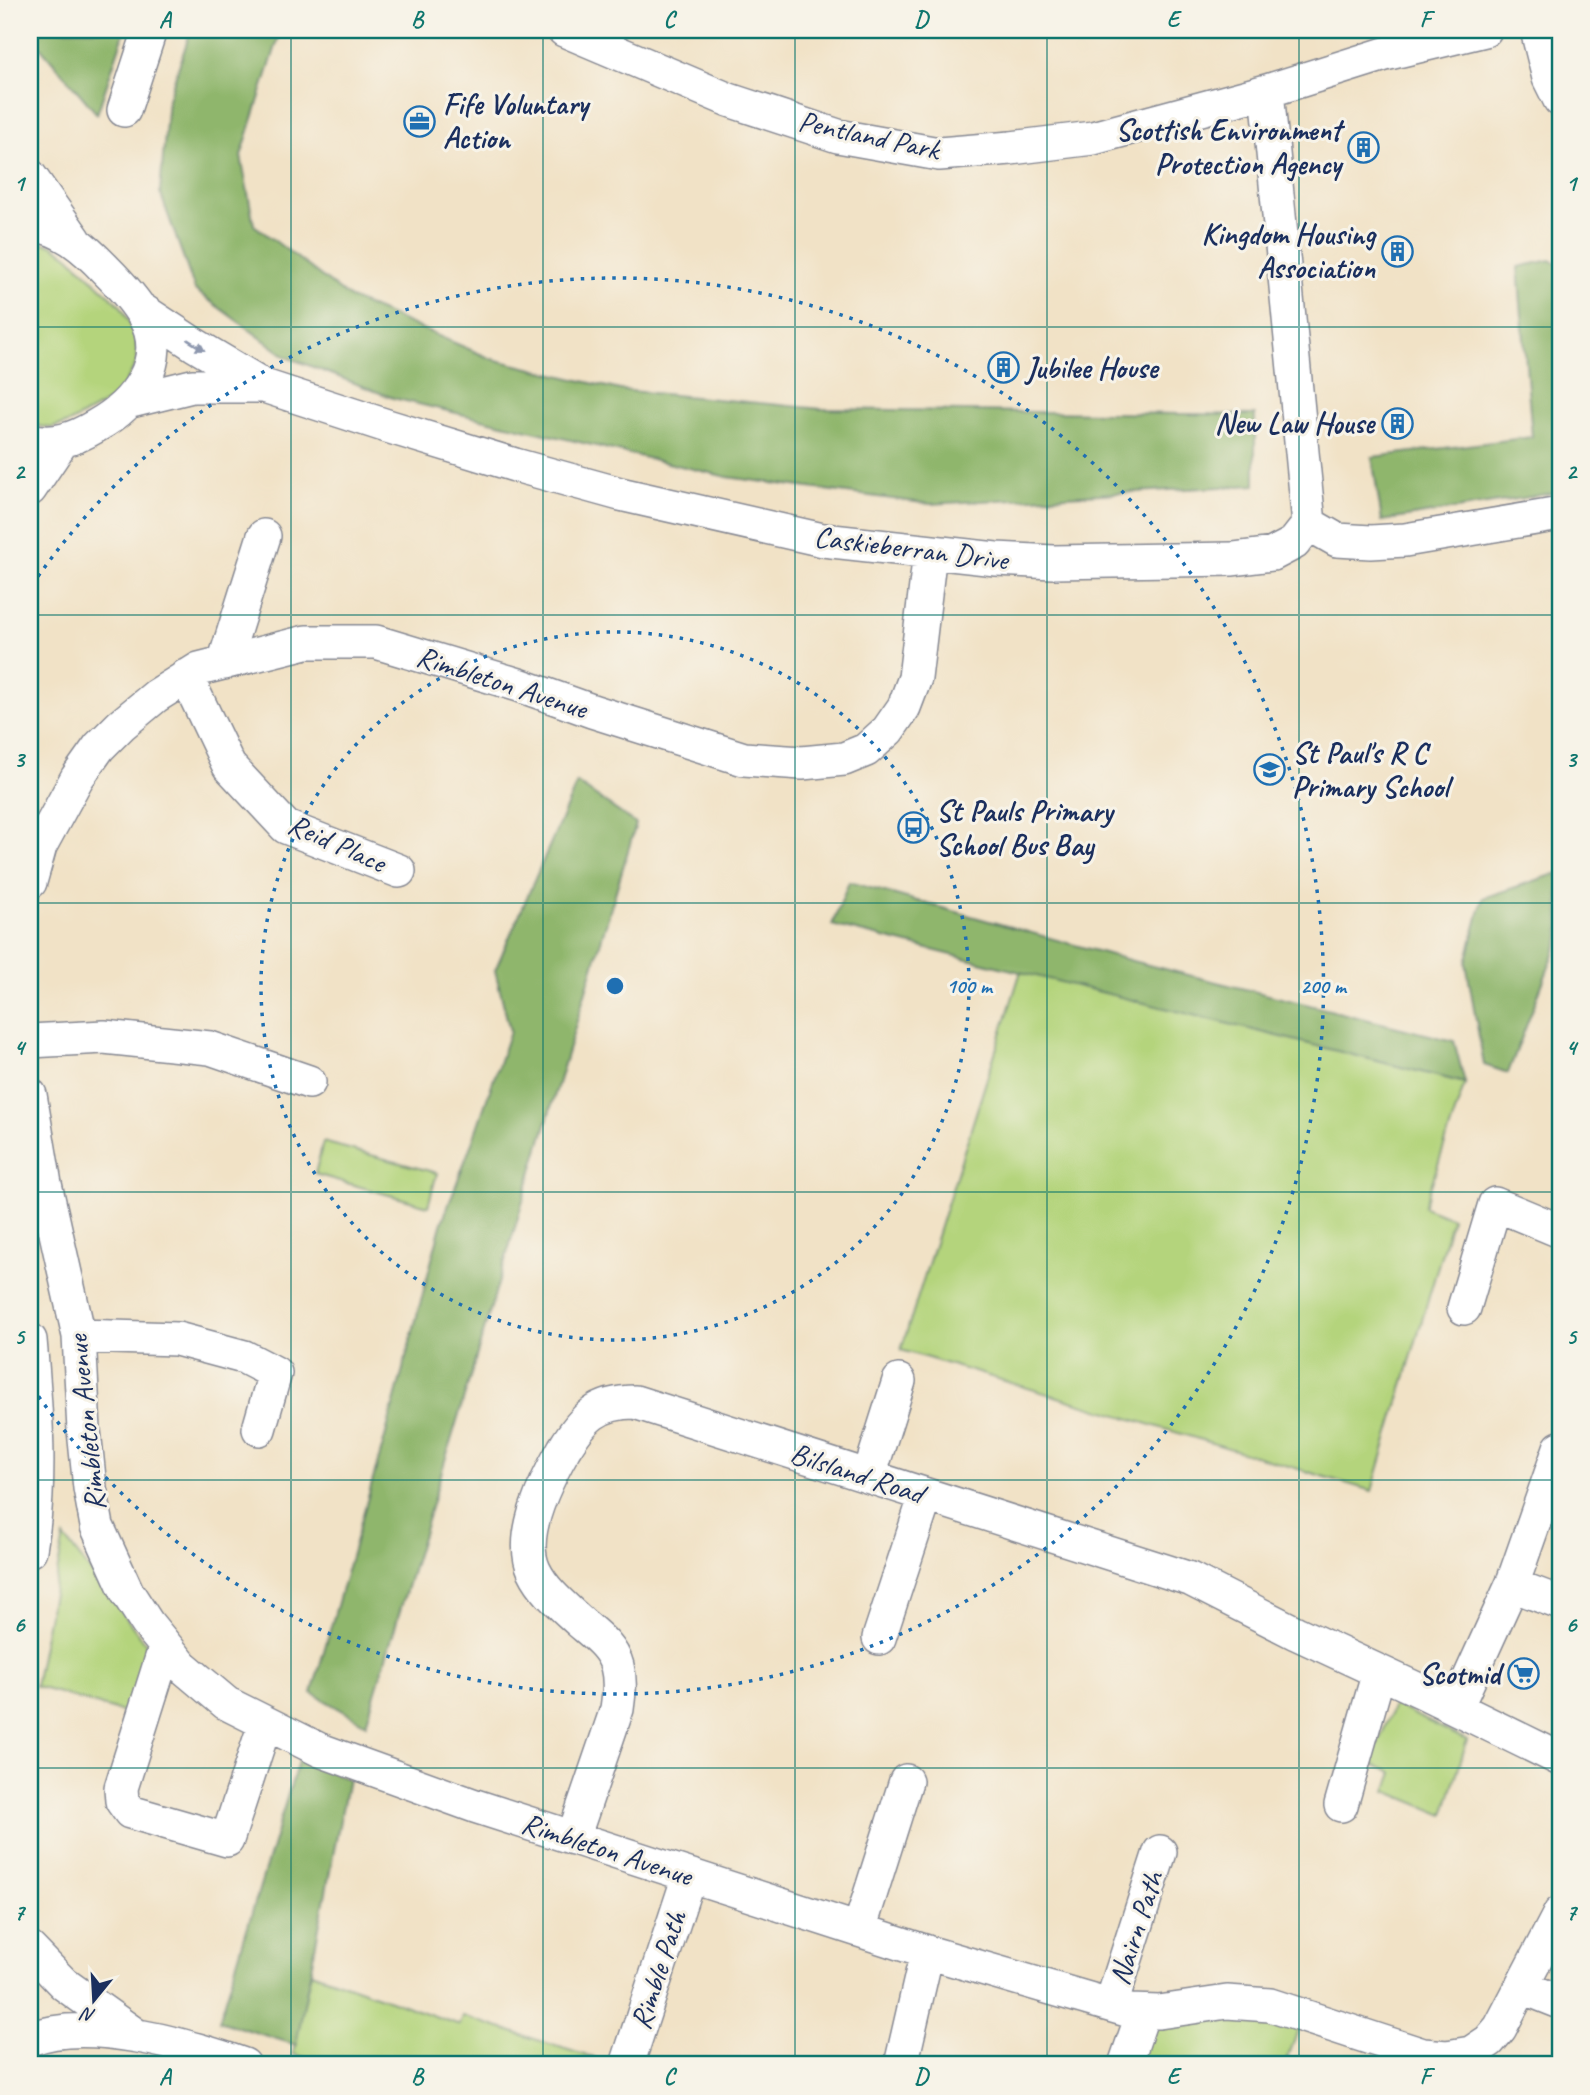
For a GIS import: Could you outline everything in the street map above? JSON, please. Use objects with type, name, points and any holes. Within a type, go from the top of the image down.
[{"type":"street","points":[[124,110],[150,30]]},
{"type":"street","name":"Pentland Park","points":[[564,30],[729,100],[838,136],[939,154],[1093,138],[1267,91],[1385,54],[1485,30]]},
{"type":"street","points":[[1537,30],[1549,79],[1560,100]]},
{"type":"street","points":[[1267,91],[1309,524],[1337,540],[1371,542],[1405,540],[1560,514]]},
{"type":"street","points":[[30,176],[80,247]]},
{"type":"street","points":[[30,224],[57,231],[80,247],[114,278],[139,308],[150,329],[152,349],[150,367],[144,383],[131,401],[102,423],[46,441],[30,489]]},
{"type":"street","name":"Caskieberran Drive","points":[[139,308],[264,386],[425,438],[620,494],[823,540],[1053,562],[1233,559],[1273,554],[1294,543],[1309,524]]},
{"type":"street","name":"Caskieberran Drive","points":[[131,401],[192,386],[264,386]]},
{"type":"street","points":[[224,663],[264,536]]},
{"type":"street","name":"Rimbleton Avenue","points":[[30,882],[40,846],[77,778],[99,747],[121,725],[156,696],[198,669],[306,642],[376,642],[519,685],[744,759],[802,763],[844,759],[866,750],[888,730],[904,707],[915,678],[930,552]]},
{"type":"street","name":"Reid Place","points":[[186,676],[229,766],[286,827],[399,871]]},
{"type":"street","points":[[30,1041],[104,1037],[210,1048],[309,1082]]},
{"type":"street","name":"Rimbleton Avenue","points":[[30,1096],[45,1184],[79,1336],[84,1430],[97,1525],[127,1592],[165,1647],[212,1693],[265,1724],[320,1751],[573,1838],[927,1952],[1143,2013],[1175,2011],[1227,2002],[1250,2002],[1288,2010],[1395,2056],[1447,2057],[1471,2053],[1489,2041],[1500,2028],[1560,1913]]},
{"type":"street","points":[[1464,1308],[1495,1204],[1560,1231]]},
{"type":"street","points":[[79,1336],[177,1339],[244,1357],[275,1373],[259,1429]]},
{"type":"street","points":[[30,1340],[37,1426],[36,1490],[30,1550]]},
{"type":"street","points":[[869,1476],[900,1381]]},
{"type":"street","name":"Bilsland Road","points":[[573,1838],[617,1709],[620,1686],[617,1664],[607,1646],[547,1590],[533,1569],[528,1545],[533,1522],[554,1466],[568,1443],[596,1409],[614,1402],[635,1402],[1190,1579],[1296,1633],[1560,1759]]},
{"type":"street","points":[[1456,1708],[1512,1585],[1560,1448]]},
{"type":"street","points":[[879,1637],[926,1495]]},
{"type":"street","points":[[1512,1585],[1560,1603]]},
{"type":"street","points":[[165,1647],[121,1788],[122,1801],[130,1812],[227,1840],[265,1724]]},
{"type":"street","points":[[1341,1805],[1379,1672]]},
{"type":"street","points":[[859,1930],[906,1781]]},
{"type":"street","name":"Nairn Path","points":[[1111,2005],[1160,1852]]},
{"type":"street","name":"Rimble Path","points":[[627,2065],[689,1876]]},
{"type":"street","points":[[30,1949],[64,1984],[134,2034]]},
{"type":"street","points":[[901,2065],[927,1952]]},
{"type":"street","points":[[30,1973],[30,1979]]},
{"type":"street","points":[[1522,1987],[1560,2001]]},
{"type":"street","points":[[1125,2065],[1143,2013]]},
{"type":"street","points":[[30,2039],[65,2031],[134,2034],[244,2065]]},
{"type":"green space","points":[[30,30],[125,30],[97,114],[30,35]]},
{"type":"green space","points":[[191,30],[281,30],[241,156],[254,225],[350,298],[492,359],[620,390],[822,409],[1255,415],[1255,485],[930,504],[727,477],[393,398],[287,357],[195,290],[160,192],[168,99]]},
{"type":"green space","points":[[30,240],[52,245],[68,256],[120,305],[136,334],[137,362],[118,396],[69,423],[51,428],[30,425]]},
{"type":"green space","points":[[1551,260],[1560,266],[1560,492],[1382,521],[1372,457],[1532,437],[1518,267]]},
{"type":"green space","points":[[577,783],[636,824],[366,1724],[312,1693],[384,1441],[441,1225],[510,1031],[495,970]]},
{"type":"green space","points":[[1558,873],[1560,938],[1508,1073],[1484,1065],[1466,963],[1483,898]]},
{"type":"green space","points":[[849,882],[1136,962],[1454,1041],[1465,1083],[832,925]]},
{"type":"green space","points":[[1021,971],[1465,1083],[1424,1207],[1452,1218],[1372,1491],[901,1350]]},
{"type":"green space","points":[[323,1142],[437,1173],[428,1206],[315,1174]]},
{"type":"green space","points":[[64,1537],[156,1657],[129,1714],[35,1686]]},
{"type":"green space","points":[[1394,1705],[1467,1740],[1444,1815],[1386,1791],[1393,1773],[1370,1763]]},
{"type":"green space","points":[[299,1758],[348,1779],[296,2045],[219,2021]]},
{"type":"green space","points":[[311,1972],[460,2025],[463,2016],[615,2065],[328,2065],[293,2054]]},
{"type":"green space","points":[[1143,2013],[1304,2015],[1285,2065],[1125,2065]]},
{"type":"place","name":"Fife Voluntary Action","points":[[420,121]]},
{"type":"place","name":"Scottish Environment Protection Agency","points":[[1364,147]]},
{"type":"place","name":"Kingdom Housing Association","points":[[1398,251]]},
{"type":"place","name":"Jubilee House","points":[[1003,368]]},
{"type":"place","name":"New Law House","points":[[1397,423]]},
{"type":"place","name":"St Paul's R C Primary School","points":[[1269,770]]},
{"type":"place","name":"St Pauls Primary School Bus Bay","points":[[913,828]]},
{"type":"place","name":"Scotmid","points":[[1523,1674]]}]
